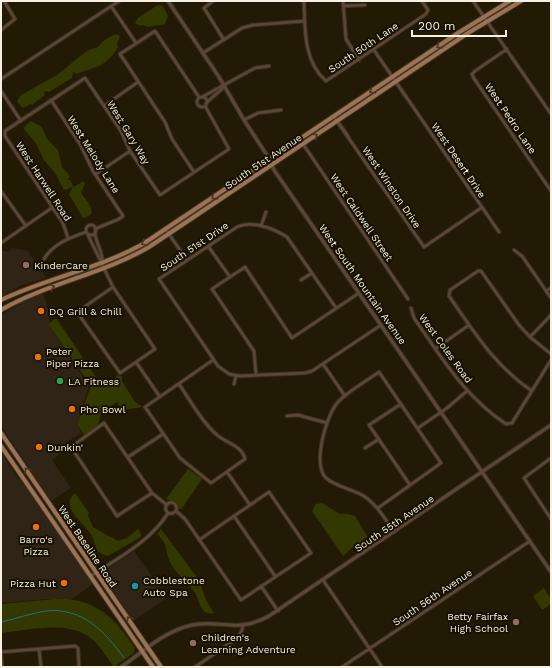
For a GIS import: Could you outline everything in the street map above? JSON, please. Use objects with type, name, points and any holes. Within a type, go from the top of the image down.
[{"type":"main road","name":"South 51st Avenue","points":[[1,300],[39,284],[102,263],[136,248],[166,230],[393,77],[510,1]]},
{"type":"main road","name":"South 51st Avenue","points":[[1,310],[38,292],[104,269],[133,256],[169,234],[337,121],[520,1]]},
{"type":"main road","name":"West Baseline Road","points":[[1,433],[161,667]]},
{"type":"main road","name":"West Baseline Road","points":[[1,446],[153,667]]},
{"type":"street","points":[[1,30],[15,19],[4,1]]},
{"type":"street","points":[[1,80],[119,1]]},
{"type":"street","name":"West South Mountain Avenue","points":[[168,1],[225,86],[272,165],[551,572]]},
{"type":"street","points":[[213,1],[204,8],[224,40]]},
{"type":"street","points":[[203,53],[242,28],[253,25],[305,22],[304,1]]},
{"type":"street","points":[[343,1],[346,39],[359,60]]},
{"type":"street","name":"South 50th Lane","points":[[305,22],[308,54],[326,81],[374,50],[428,12],[422,1]]},
{"type":"street","points":[[473,1],[551,114]]},
{"type":"street","points":[[343,6],[365,5]]},
{"type":"street","points":[[111,6],[136,43]]},
{"type":"street","points":[[155,31],[201,97],[206,100],[206,105],[229,150],[194,172],[172,139],[165,122],[120,54],[136,43],[155,31]]},
{"type":"street","name":"West Pedro Lane","points":[[507,49],[472,74],[551,191]]},
{"type":"street","name":"West Desert Drive","points":[[374,50],[498,232]]},
{"type":"street","points":[[225,86],[206,105],[198,105],[197,101],[201,97],[225,86],[255,68],[269,66]]},
{"type":"street","name":"West Gary Way","points":[[51,100],[85,78],[121,130],[130,151],[160,195],[194,172]]},
{"type":"street","points":[[104,106],[138,82]]},
{"type":"street","points":[[1,91],[21,121],[51,100]]},
{"type":"street","name":"West Melody Lane","points":[[51,100],[80,144],[96,174],[123,216],[95,230]]},
{"type":"street","points":[[244,120],[258,113],[281,110]]},
{"type":"street","name":"West Winston Drive","points":[[334,117],[424,246],[481,208]]},
{"type":"street","name":"West Harwell Road","points":[[21,121],[4,133],[63,223],[68,238]]},
{"type":"street","name":"West Caldwell Street","points":[[303,144],[408,299]]},
{"type":"street","points":[[96,174],[130,151]]},
{"type":"street","points":[[1,190],[26,226]]},
{"type":"street","points":[[1,243],[53,207]]},
{"type":"street","points":[[261,226],[266,212]]},
{"type":"street","name":"South 51st Drive","points":[[214,360],[159,279],[242,224],[248,223],[261,226],[286,237],[336,308]]},
{"type":"street","points":[[44,259],[49,251],[68,238],[86,232],[89,225],[95,230],[96,239],[103,257],[102,263]]},
{"type":"street","points":[[88,235],[92,235],[95,230]]},
{"type":"street","points":[[166,230],[186,260]]},
{"type":"street","points":[[86,232],[113,287],[155,349],[120,373],[78,312],[113,287]]},
{"type":"street","points":[[208,246],[230,277]]},
{"type":"street","points":[[514,250],[522,256],[551,298]]},
{"type":"street","points":[[256,375],[254,352],[212,289],[245,268],[292,338],[359,293]]},
{"type":"street","points":[[551,354],[530,337],[519,325],[481,271],[478,271],[450,290],[449,293],[469,325],[498,364],[517,381],[532,391],[551,360]]},
{"type":"street","points":[[301,280],[312,273]]},
{"type":"street","points":[[546,291],[551,288]]},
{"type":"street","name":"West Coles Road","points":[[411,308],[414,318],[435,349],[467,391],[493,414],[509,424],[532,391]]},
{"type":"street","points":[[530,337],[551,316]]},
{"type":"street","points":[[179,384],[216,435],[238,448],[244,455],[245,459],[211,483],[180,458],[145,407],[214,360],[218,366],[229,374],[236,376],[306,373],[323,364],[381,324]]},
{"type":"street","points":[[435,349],[469,325]]},
{"type":"street","points":[[136,362],[160,397]]},
{"type":"street","points":[[323,364],[345,396]]},
{"type":"street","points":[[378,508],[441,463],[379,372],[345,396],[334,407],[327,423],[320,452],[320,465],[322,473],[327,479],[363,496],[378,508],[394,532]]},
{"type":"street","points":[[234,384],[236,376]]},
{"type":"street","points":[[418,428],[467,391]]},
{"type":"street","points":[[401,404],[369,425],[410,485]]},
{"type":"street","points":[[287,416],[298,415],[327,423]]},
{"type":"street","points":[[152,493],[117,516],[71,447],[104,422],[152,493],[167,505],[174,504],[176,506],[176,511],[182,515],[199,540],[241,600],[311,553],[269,492],[199,540]]},
{"type":"street","name":"South 55th Avenue","points":[[121,667],[176,630],[193,625],[242,626],[260,621],[278,611],[551,425]]},
{"type":"street","points":[[128,458],[163,434]]},
{"type":"street","points":[[365,448],[379,439]]},
{"type":"street","points":[[551,458],[524,478],[551,519]]},
{"type":"street","points":[[227,472],[250,505]]},
{"type":"street","points":[[91,576],[143,541],[162,523],[168,513],[166,510],[167,505]]},
{"type":"street","points":[[168,513],[173,514],[176,511]]},
{"type":"street","points":[[234,516],[275,576]]},
{"type":"street","name":"South 56th Avenue","points":[[342,667],[530,541]]},
{"type":"street","points":[[323,580],[382,667]]},
{"type":"street","points":[[261,586],[278,611]]},
{"type":"street","points":[[195,667],[236,640],[241,633],[242,626]]},
{"type":"street","points":[[2,667],[1,652],[77,646],[79,667]]},
{"type":"street","points":[[39,649],[41,667]]},
{"type":"shaded area","points":[[13,248],[28,251],[46,278],[22,285],[1,297],[1,250],[8,252]]},
{"type":"shaded area","points":[[43,293],[49,313],[49,326],[89,386],[77,424],[81,433],[67,442],[65,450],[52,460],[71,488],[51,501],[1,426],[1,315],[27,300]]},
{"type":"shaded area","points":[[1,452],[18,479],[27,487],[44,511],[93,584],[70,600],[48,599],[1,603]]},
{"type":"shaded area","points":[[134,551],[167,598],[133,621],[102,573]]},
{"type":"green space","points":[[158,5],[163,6],[168,16],[165,24],[148,27],[135,23],[138,18]]},
{"type":"green space","points":[[116,34],[120,36],[117,44],[118,47],[110,59],[100,65],[77,74],[73,72],[72,78],[49,92],[44,91],[45,95],[32,105],[31,104],[23,108],[17,102],[20,96],[55,76],[81,55],[98,47],[106,39]]},
{"type":"green space","points":[[31,121],[42,127],[47,139],[58,150],[62,167],[69,175],[69,179],[66,179],[70,180],[74,187],[83,181],[85,183],[81,193],[90,206],[92,212],[91,215],[83,218],[69,194],[73,187],[64,190],[55,173],[44,160],[35,142],[23,128]]},
{"type":"green space","points":[[56,318],[103,387],[117,375],[122,376],[122,381],[135,402],[143,407],[122,410],[117,402],[101,413],[98,425],[84,435],[77,424],[91,386],[48,324]]},
{"type":"green space","points":[[188,469],[202,479],[181,510],[175,503],[166,499]]},
{"type":"green space","points":[[75,493],[89,513],[88,516],[93,527],[118,541],[127,538],[138,529],[141,537],[108,556],[98,552],[91,534],[74,515],[71,509],[71,498]]},
{"type":"green space","points":[[322,503],[340,514],[355,516],[370,541],[363,545],[356,544],[343,556],[312,511],[316,504]]},
{"type":"green space","points":[[161,529],[199,580],[206,600],[214,613],[211,614],[203,610],[195,593],[173,568],[164,542],[157,534]]},
{"type":"green space","points":[[544,588],[551,599],[551,604],[542,610],[533,596]]},
{"type":"green space","points":[[69,599],[81,602],[102,612],[120,627],[135,648],[134,653],[114,667],[93,640],[84,634],[73,630],[61,628],[37,628],[1,633],[1,604]]},
{"type":"waterway","points":[[1,622],[46,611],[71,613],[92,623],[109,639],[124,658]]},
{"type":"place","name":"KinderCare","points":[[26,265]]},
{"type":"place","name":"DQ Grill & Chill","points":[[41,311]]},
{"type":"place","name":"Peter Piper Pizza","points":[[38,357]]},
{"type":"place","name":"LA Fitness","points":[[60,381]]},
{"type":"place","name":"Pho Bowl","points":[[72,409]]},
{"type":"place","name":"Dunkin'","points":[[39,447]]},
{"type":"place","name":"Barro's Pizza","points":[[36,527]]},
{"type":"place","name":"Pizza Hut","points":[[64,583]]},
{"type":"place","name":"Cobblestone Auto Spa","points":[[135,586]]},
{"type":"place","name":"Betty Fairfax High School","points":[[516,622]]},
{"type":"place","name":"Children's Learning Adventure","points":[[193,643]]}]
